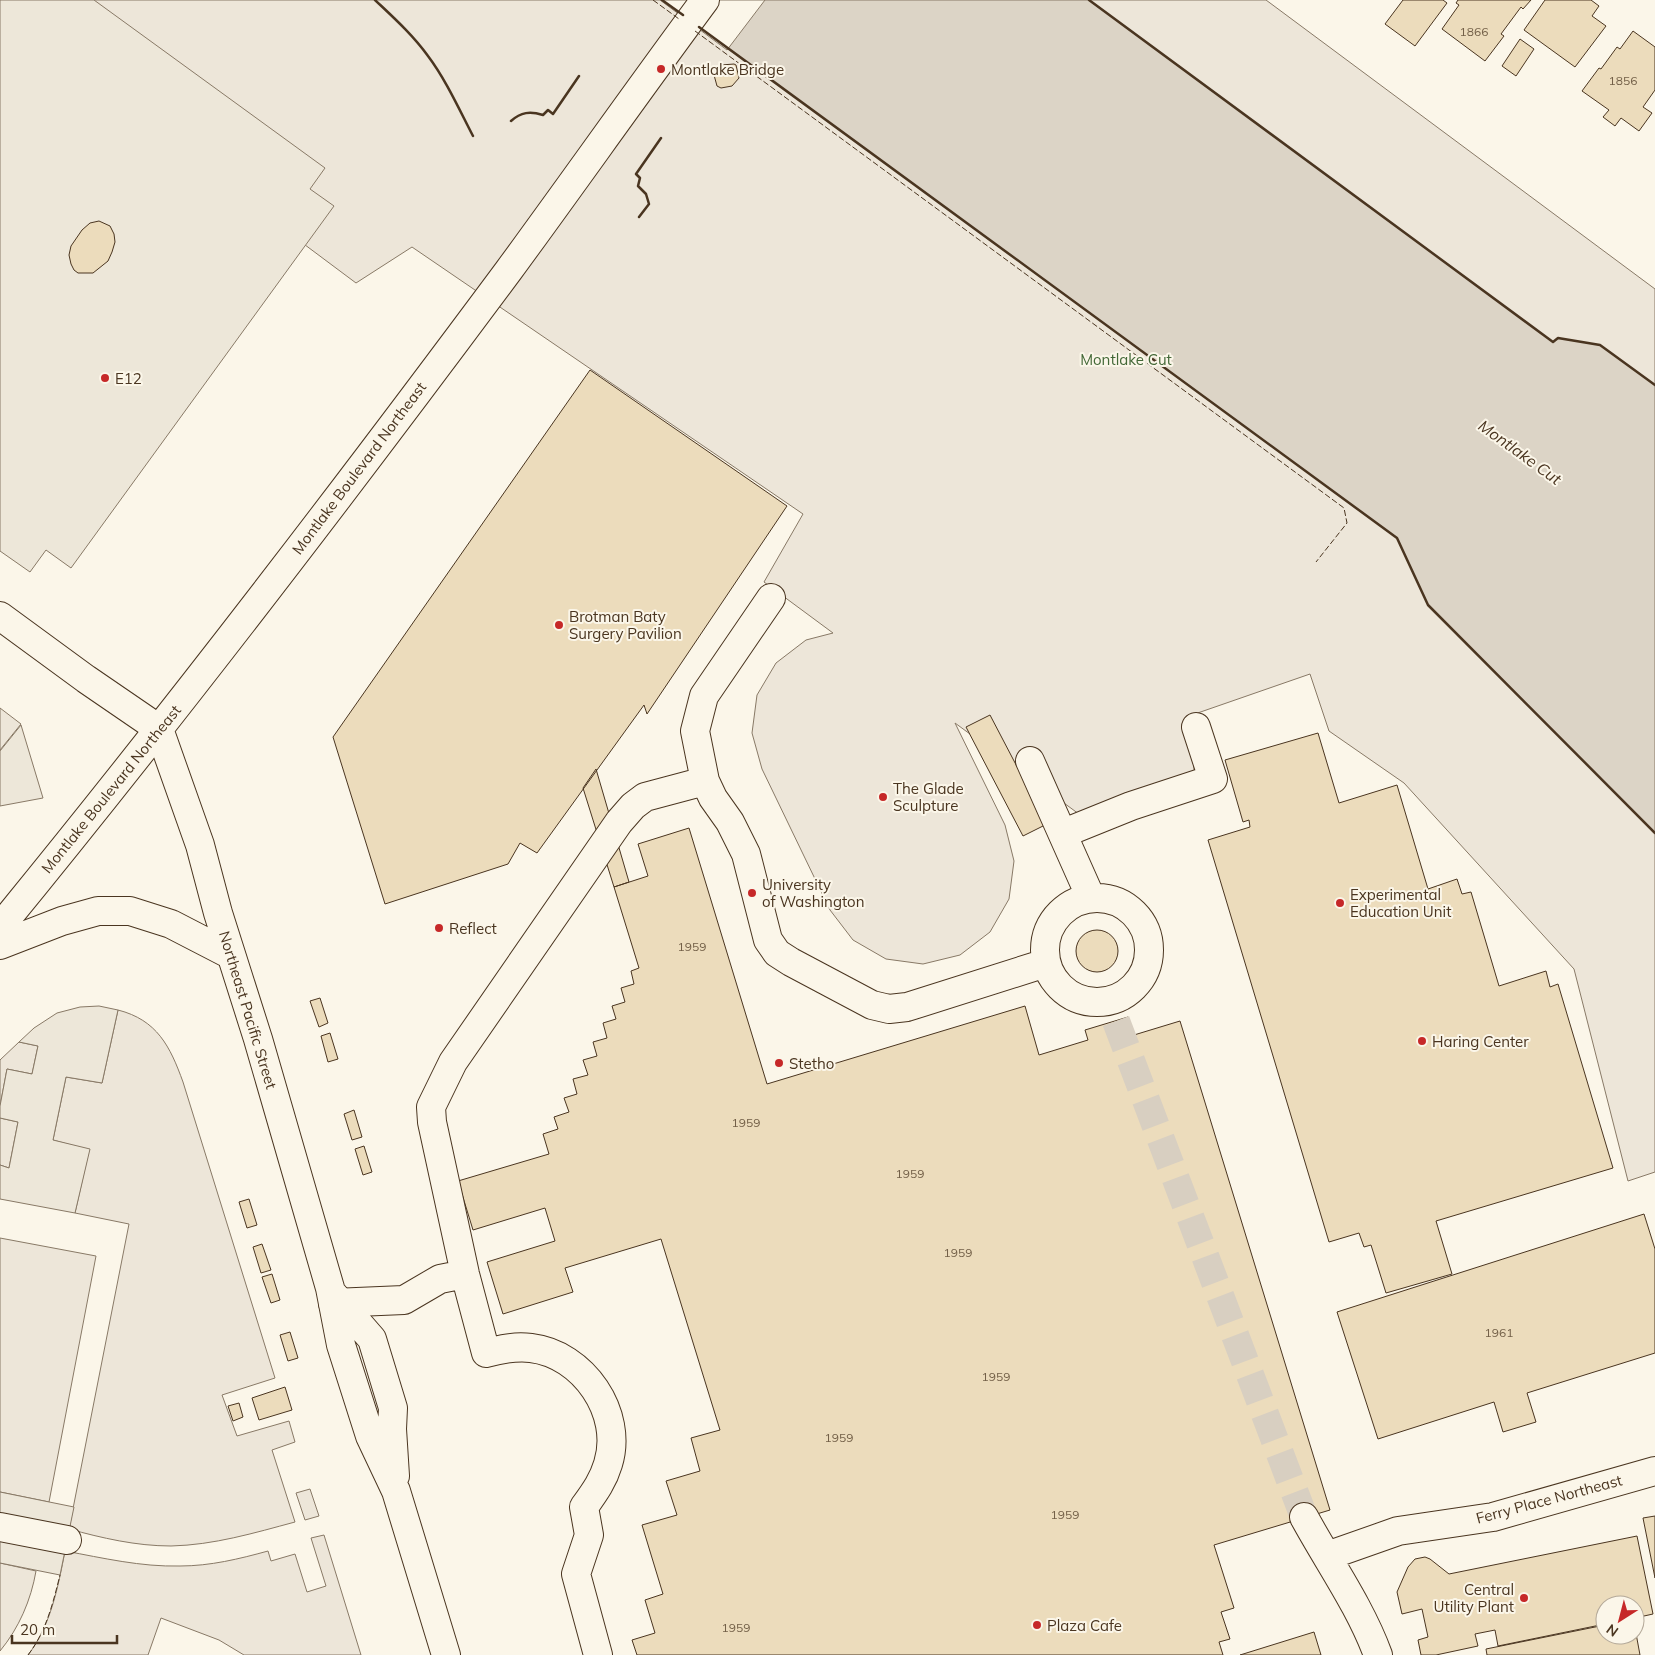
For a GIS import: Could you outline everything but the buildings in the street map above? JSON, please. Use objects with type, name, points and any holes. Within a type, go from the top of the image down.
[{"type":"main road","name":"Montlake Boulevard Northeast","points":[[0,927],[159,729],[331,507],[580,173],[625,108],[705,0]]},
{"type":"main road","points":[[771,598],[704,696],[695,731],[705,781],[713,798],[730,822],[746,854],[768,940],[777,953],[872,1005],[889,1009],[907,1007],[1046,963]]},
{"type":"main road","points":[[0,616],[86,679],[159,729]]},
{"type":"main road","points":[[1064,833],[1131,806],[1213,779],[1196,727]]},
{"type":"main road","name":"Northeast Pacific Street","points":[[159,729],[200,845],[231,955],[335,1300],[372,1339],[392,1408],[396,1490],[446,1655]]},
{"type":"main road","points":[[1030,761],[1092,898]]},
{"type":"main road","points":[[598,1655],[576,1574],[589,1535],[584,1507],[599,1486],[609,1462],[611,1437],[607,1411],[596,1389],[578,1369],[557,1356],[532,1348],[507,1347],[486,1353],[465,1274],[432,1122],[431,1108],[453,1062],[619,822],[633,806],[645,797],[705,781]]},
{"type":"main road","points":[[1092,898],[1106,898],[1121,903],[1134,913],[1144,926],[1149,956],[1145,972],[1136,986],[1124,995],[1108,1001],[1092,1002],[1077,998],[1063,990],[1052,978],[1046,963],[1045,946],[1049,929],[1058,914],[1072,904],[1092,898]]},
{"type":"main road","points":[[0,945],[62,921],[98,911],[130,911],[171,924],[231,955]]},
{"type":"main road","points":[[335,1300],[404,1300],[440,1279],[465,1274]]},
{"type":"main road","name":"Ferry Place Northeast","points":[[1327,1556],[1398,1531],[1493,1517],[1655,1471]]},
{"type":"main road","points":[[1304,1517],[1366,1626],[1378,1655]]},
{"type":"main road","points":[[0,1527],[67,1540]]},
{"type":"green space","name":"Montlake Cut","points":[[0,0],[1266,0],[1655,289],[1655,1172],[1628,1181],[1574,969],[1404,783],[1329,731],[1310,674],[1189,716],[1195,779],[1083,817],[955,723],[1005,825],[1014,861],[1009,899],[990,932],[960,955],[923,964],[886,959],[853,940],[830,910],[762,769],[752,733],[757,695],[776,663],[806,640],[833,633],[764,582],[803,514],[412,247],[356,283],[0,17]]},
{"type":"green space","points":[[0,708],[21,724],[0,750]]},
{"type":"green space","points":[[118,1010],[143,1020],[160,1036],[173,1057],[183,1082],[275,1378],[222,1395],[237,1436],[289,1421],[295,1442],[272,1450],[295,1522],[218,1541],[171,1546],[119,1541],[69,1529],[129,1224],[75,1213],[89,1150],[53,1140],[66,1077],[102,1083]]},
{"type":"green space","points":[[19,1042],[38,1046],[32,1074],[7,1069],[0,1106],[0,1060]]},
{"type":"green space","points":[[0,1118],[18,1122],[9,1168],[0,1165]]},
{"type":"green space","points":[[0,1238],[96,1256],[49,1502],[0,1492]]},
{"type":"green space","points":[[310,1489],[319,1516],[305,1520],[296,1493]]},
{"type":"green space","points":[[324,1535],[361,1655],[244,1655],[219,1640],[161,1618],[148,1655],[28,1655],[48,1618],[65,1551],[165,1566],[191,1566],[213,1563],[268,1551],[271,1561],[295,1554],[307,1592],[326,1586],[311,1538]]},
{"type":"green space","points":[[0,1563],[36,1571],[31,1593],[23,1613],[13,1633],[0,1651]]},
{"type":"shaded area","name":"E12","points":[[0,0],[94,0],[325,168],[310,189],[334,206],[71,568],[46,550],[30,572],[0,551]]},
{"type":"shaded area","points":[[21,725],[43,798],[0,806],[0,751]]},
{"type":"shaded area","points":[[99,1006],[118,1010],[102,1083],[66,1077],[53,1140],[90,1149],[75,1213],[0,1199],[0,1165],[9,1168],[18,1122],[0,1118],[0,1106],[7,1069],[32,1074],[38,1046],[19,1042],[34,1028],[57,1013],[80,1007]]},
{"type":"shaded area","points":[[0,1492],[74,1507],[60,1575],[0,1563]]},
{"type":"water","name":"Montlake Cut","points":[[662,0],[1089,0],[1553,342],[1558,338],[1600,345],[1655,385],[1655,833],[1428,605],[1397,538]]},
{"type":"pier","points":[[660,0],[765,0],[727,50]]},
{"type":"tunnel","points":[[1116,1021],[1304,1517]]},
{"type":"fence","points":[[653,0],[679,19]]},
{"type":"fence","points":[[695,31],[1344,508],[1347,523],[1316,562]]},
{"type":"fence","points":[[28,1655],[40,1637],[52,1607],[60,1575]]},
{"type":"wall","points":[[375,0],[422,48],[435,65],[473,136]]},
{"type":"wall","points":[[662,0],[683,15]]},
{"type":"wall","points":[[1089,0],[1553,342],[1558,338],[1600,345],[1655,385]]},
{"type":"wall","points":[[699,27],[1397,538],[1428,605],[1655,833]]},
{"type":"wall","points":[[511,121],[526,113],[543,115],[548,110],[553,114],[579,76]]},
{"type":"wall","points":[[639,217],[649,204],[646,194],[638,186],[640,178],[636,174],[661,138]]},
{"type":"place","name":"Montlake Bridge","points":[[661,69]]},
{"type":"place","name":"E12","points":[[105,378]]},
{"type":"place","name":"Brotman Baty Surgery Pavilion","points":[[559,625]]},
{"type":"place","name":"The Glade Sculpture","points":[[883,797]]},
{"type":"place","name":"University of Washington","points":[[752,893]]},
{"type":"place","name":"Experimental Education Unit","points":[[1340,903]]},
{"type":"place","name":"Reflect","points":[[439,928]]},
{"type":"place","name":"Haring Center","points":[[1422,1041]]},
{"type":"place","name":"Stetho","points":[[779,1063]]},
{"type":"place","name":"Central Utility Plant","points":[[1524,1598]]},
{"type":"place","name":"Plaza Cafe","points":[[1037,1625]]}]
